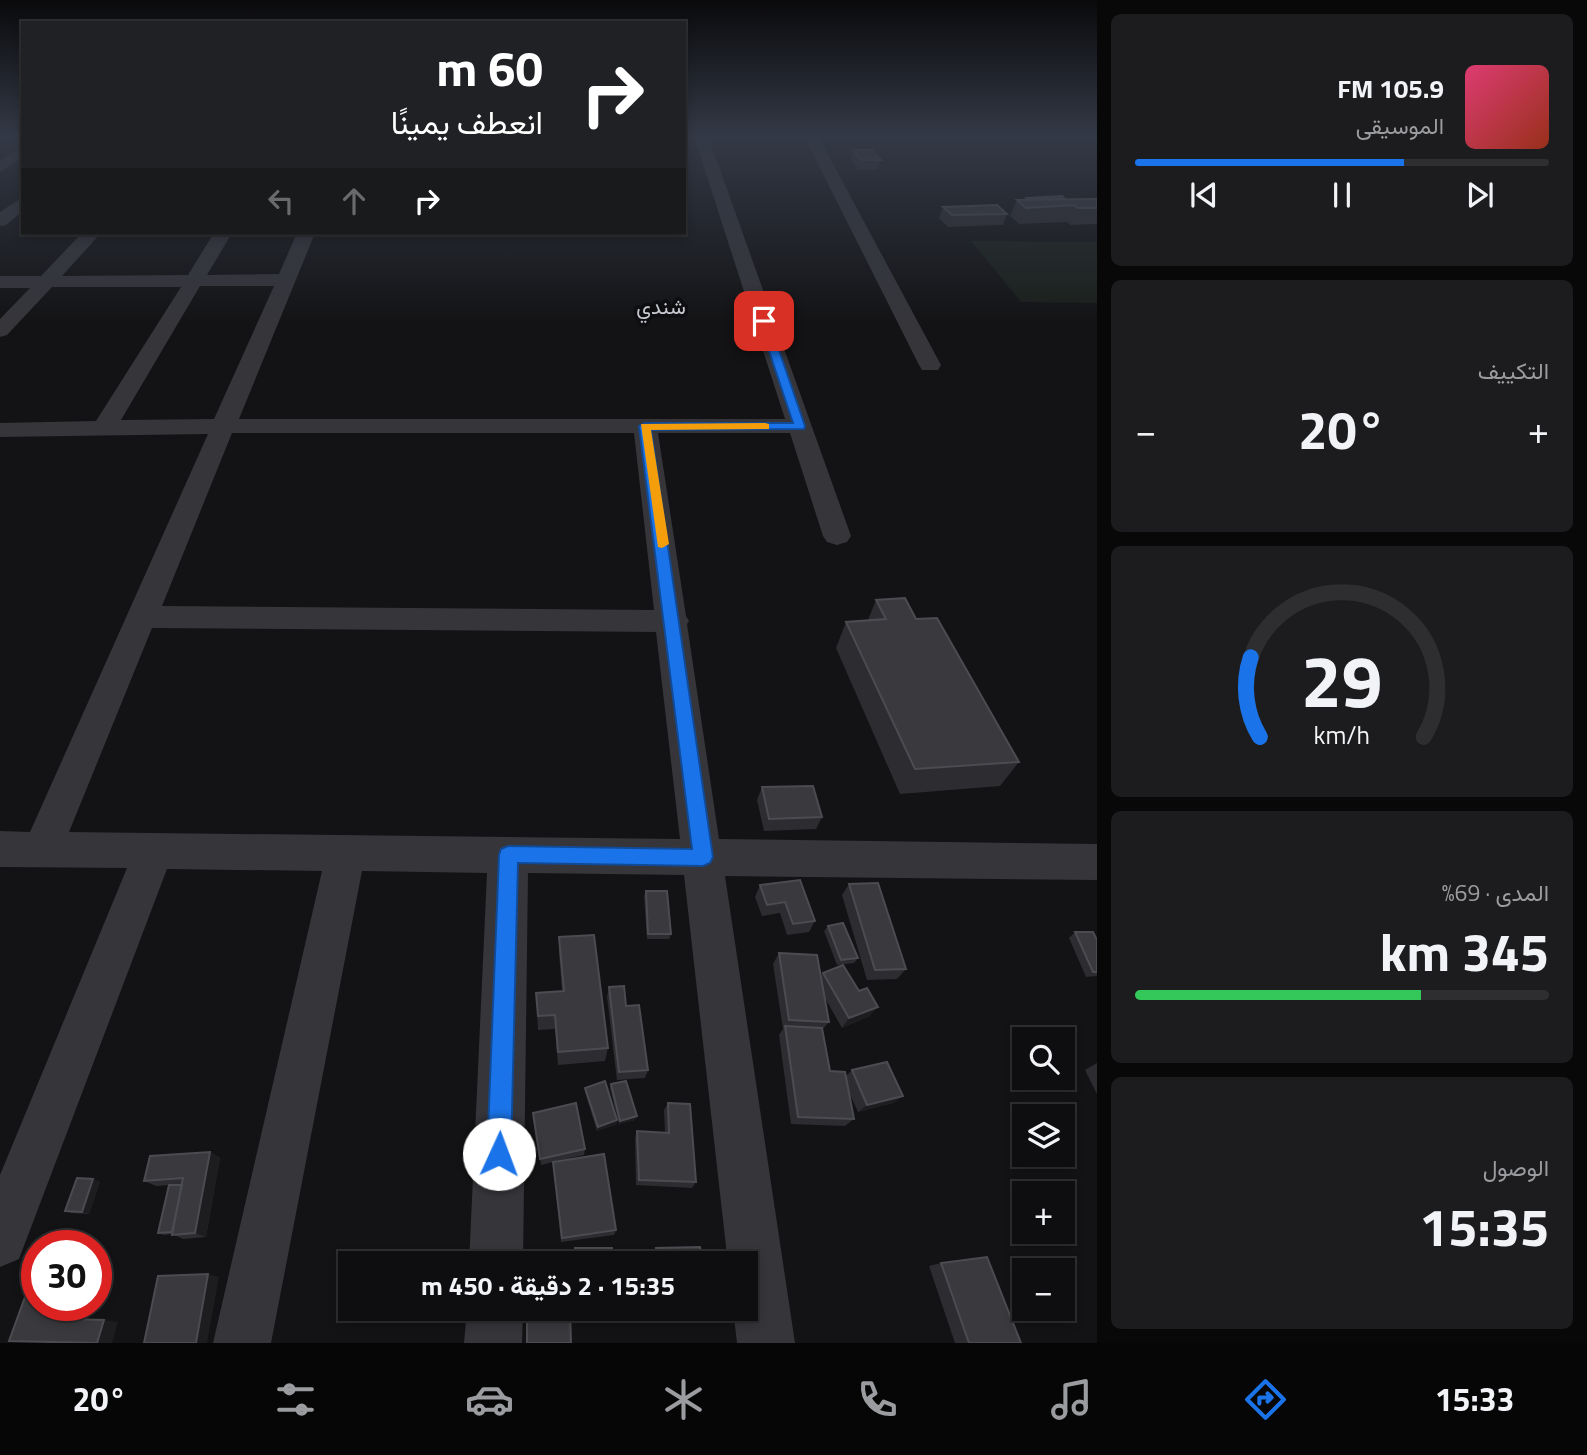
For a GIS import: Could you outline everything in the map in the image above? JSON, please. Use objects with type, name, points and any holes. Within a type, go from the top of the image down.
[{"type":"street","points":[[722,199],[837,536]]},
{"type":"street","points":[[844,199],[930,365]]},
{"type":"street","points":[[0,221],[21,204]]},
{"type":"street","points":[[0,331],[90,235]]},
{"type":"street","points":[[104,428],[222,235]]},
{"type":"street","points":[[42,849],[305,235]]},
{"type":"street","points":[[0,282],[285,280]]},
{"type":"street","points":[[0,430],[223,426],[800,426]]},
{"type":"street","points":[[645,426],[673,621],[766,1343]]},
{"type":"street","points":[[141,617],[673,621]]},
{"type":"street","points":[[0,849],[1097,862]]},
{"type":"street","points":[[0,1240],[154,850]]},
{"type":"street","points":[[242,1343],[346,853]]},
{"type":"street","points":[[496,1251],[508,855]]},
{"type":"street","points":[[494,1343],[495,1321]]},
{"type":"shaded area","points":[[971,241],[1097,242],[1097,303],[1021,302]]},
{"type":"building","points":[[1097,199],[1097,208],[1078,208],[1074,205],[1026,208],[1017,200]]},
{"type":"building","points":[[997,205],[1007,214],[952,215],[943,207]]},
{"type":"building","points":[[905,598],[916,619],[937,618],[1019,762],[915,769],[846,622],[886,619],[876,600]]},
{"type":"building","points":[[813,786],[822,817],[769,819],[762,787]]},
{"type":"building","points":[[800,880],[815,921],[793,924],[785,902],[767,905],[760,885]]},
{"type":"building","points":[[878,883],[906,969],[875,970],[849,884]]},
{"type":"building","points":[[646,891],[667,891],[671,934],[648,934]]},
{"type":"building","points":[[843,923],[858,958],[841,960],[828,926]]},
{"type":"building","points":[[1075,932],[1093,932],[1097,940],[1097,972],[1093,972]]},
{"type":"building","points":[[594,935],[608,1048],[558,1052],[555,1015],[538,1016],[536,993],[564,991],[559,937]]},
{"type":"building","points":[[779,953],[817,955],[829,1022],[789,1020]]},
{"type":"building","points":[[843,965],[859,991],[867,988],[878,1007],[849,1018],[823,973]]},
{"type":"building","points":[[624,986],[626,1006],[639,1005],[648,1070],[619,1072],[609,987]]},
{"type":"building","points":[[785,1026],[822,1028],[830,1071],[845,1072],[854,1119],[798,1117]]},
{"type":"building","points":[[887,1062],[903,1096],[867,1105],[852,1070]]},
{"type":"building","points":[[605,1081],[617,1120],[598,1127],[585,1088]]},
{"type":"building","points":[[626,1081],[637,1116],[620,1121],[611,1084]]},
{"type":"building","points":[[576,1103],[585,1149],[540,1159],[533,1113]]},
{"type":"building","points":[[668,1103],[690,1104],[696,1182],[639,1180],[637,1131],[669,1133]]},
{"type":"building","points":[[210,1152],[195,1233],[172,1235],[183,1178],[144,1181],[150,1156]]},
{"type":"building","points":[[604,1154],[616,1230],[562,1238],[553,1162]]},
{"type":"building","points":[[77,1178],[93,1179],[82,1212],[65,1211]]},
{"type":"building","points":[[169,1185],[182,1185],[172,1232],[158,1233]]},
{"type":"building","points":[[700,1247],[701,1251],[656,1251],[656,1248]]},
{"type":"building","points":[[575,1248],[612,1248],[612,1251],[575,1251]]},
{"type":"building","points":[[987,1257],[1021,1343],[969,1343],[941,1263]]},
{"type":"building","points":[[208,1274],[196,1343],[144,1343],[158,1276]]},
{"type":"building","points":[[21,1308],[21,1321],[104,1321],[97,1343],[9,1341]]},
{"type":"building","points":[[527,1321],[570,1321],[571,1343],[527,1343]]},
{"type":"slow traffic","points":[[662,544],[645,426],[765,426]]},
{"type":"district","name":"شندي","points":[[661,306]]},
{"type":"route","points":[[499,1154],[508,855],[703,857],[645,426],[800,426],[764,321]]}]
